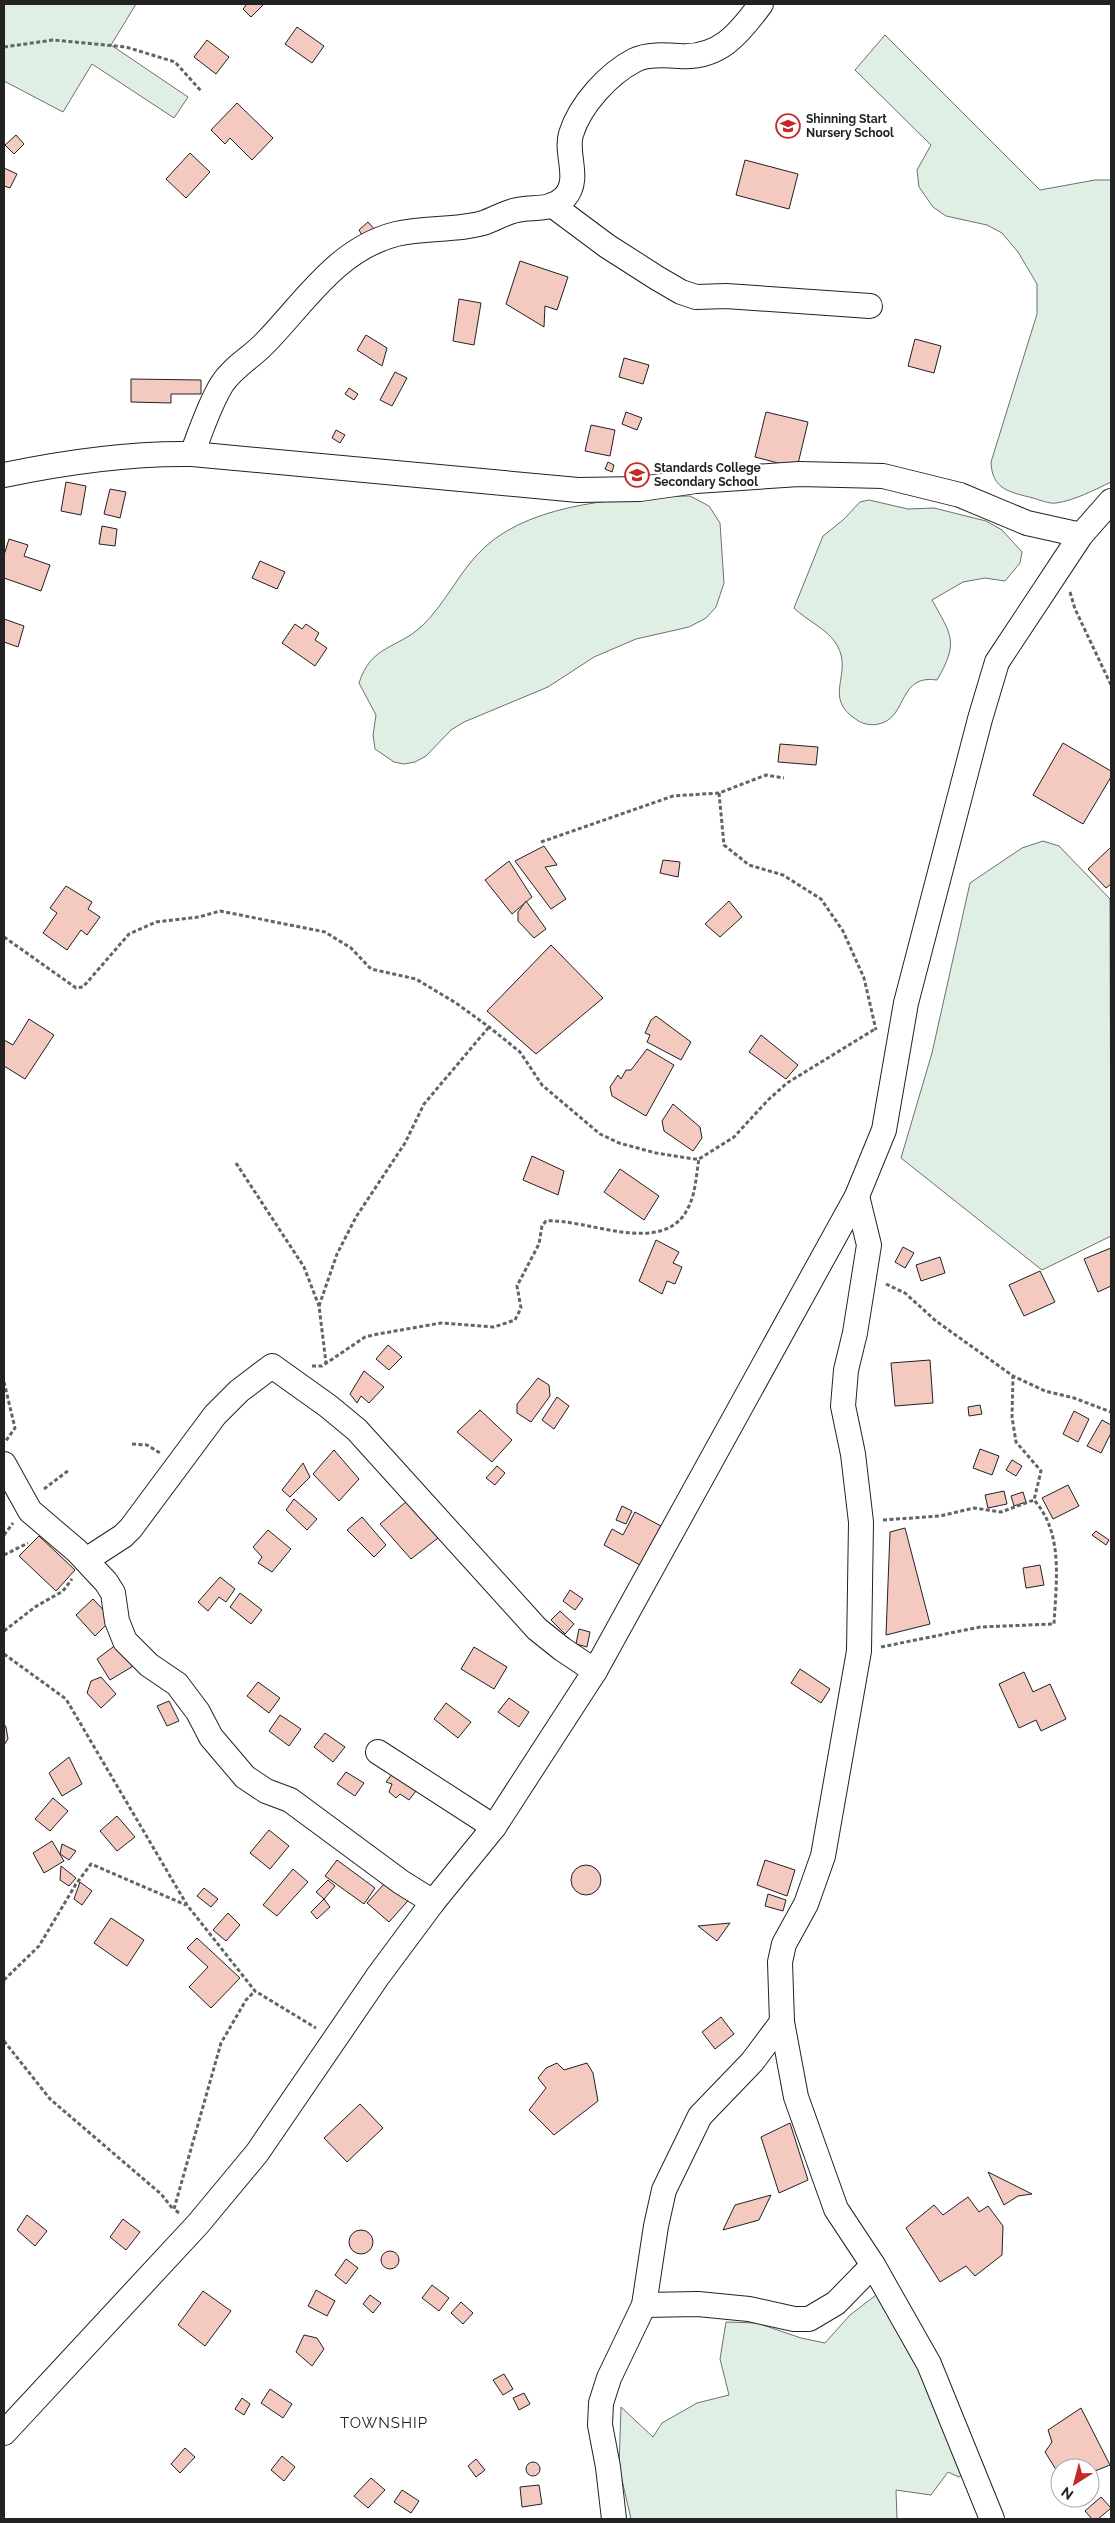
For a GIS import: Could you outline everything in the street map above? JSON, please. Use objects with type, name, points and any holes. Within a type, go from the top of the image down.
[{"type":"street","points":[[192,454],[223,383],[242,362],[264,344],[301,301],[339,264],[362,249],[392,235],[425,228],[452,228],[482,223],[513,211],[539,210],[552,205],[566,196],[573,178],[571,135],[587,104],[610,78],[636,59],[660,55],[693,57],[717,51],[747,23],[761,4]]},
{"type":"street","points":[[552,205],[607,246],[657,278],[696,297],[726,296],[870,306]]},
{"type":"street","points":[[4,475],[59,463],[131,455],[192,454],[578,490],[640,489],[696,481],[799,474],[883,476],[960,496],[1028,523],[1080,535]]},
{"type":"street","points":[[4,2433],[198,2224],[257,2152],[332,2039],[433,1902],[494,1827],[595,1671],[857,1196],[884,1130],[906,1003],[980,718],[997,662],[1080,535],[1111,501]]},
{"type":"street","points":[[857,1196],[869,1245],[855,1333],[846,1370],[843,1406],[853,1454],[861,1522],[859,1651],[822,1856],[806,1904],[784,1944],[780,1962],[782,2022],[796,2096],[836,2209],[873,2265],[929,2364],[992,2519]]},
{"type":"street","points":[[86,1560],[131,1528],[175,1467],[226,1402],[272,1366],[328,1406],[357,1430],[537,1629],[562,1649],[595,1671]]},
{"type":"street","points":[[4,1464],[30,1511],[86,1560],[113,1593],[117,1621],[125,1640],[149,1665],[177,1684],[198,1712],[211,1737],[245,1777],[266,1791],[290,1800],[401,1882],[433,1902]]},
{"type":"street","points":[[378,1752],[494,1827]]},
{"type":"street","points":[[614,2519],[608,2467],[600,2425],[601,2403],[609,2378],[644,2305],[656,2226],[664,2190],[685,2144],[710,2105],[752,2062],[782,2022]]},
{"type":"street","points":[[644,2305],[698,2304],[749,2309],[794,2319],[809,2319],[821,2314],[836,2303],[873,2265]]},
{"type":"path","points":[[4,47],[53,40],[86,41],[126,46],[175,62],[202,92]]},
{"type":"path","points":[[1061,563],[1075,609],[1111,685]]},
{"type":"path","points":[[541,842],[673,796],[718,793],[766,775],[784,778]]},
{"type":"path","points":[[718,793],[724,845],[750,865],[783,876],[821,899],[843,931],[864,978],[876,1029],[876,1037]]},
{"type":"path","points":[[4,937],[76,988],[83,987],[118,946],[139,928],[156,922],[199,917],[220,911],[325,932],[351,948],[371,969],[416,979],[456,1003],[489,1027],[520,1052],[542,1085],[600,1134],[619,1143],[673,1157],[700,1159],[734,1138],[768,1100],[787,1083],[876,1029]]},
{"type":"path","points":[[320,1306],[337,1254],[356,1217],[405,1144],[424,1104],[489,1027]]},
{"type":"path","points":[[272,1366],[322,1366],[365,1337],[386,1332],[441,1323],[494,1327],[514,1320],[521,1308],[517,1286],[539,1244],[540,1234],[546,1221],[566,1221],[617,1233],[663,1231],[676,1224],[688,1209],[694,1193],[700,1159]]},
{"type":"path","points":[[236,1163],[295,1250],[304,1267],[320,1306],[326,1363]]},
{"type":"path","points":[[865,1274],[905,1293],[936,1321],[1013,1376],[1045,1391],[1074,1398],[1111,1412]]},
{"type":"path","points":[[1013,1376],[1012,1417],[1016,1442],[1041,1471],[1034,1500]]},
{"type":"path","points":[[4,1382],[15,1428],[4,1445]]},
{"type":"path","points":[[132,1444],[147,1445],[156,1450],[175,1467]]},
{"type":"path","points":[[861,1522],[940,1516],[974,1508],[1001,1512],[1034,1500]]},
{"type":"path","points":[[859,1651],[980,1627],[1054,1624],[1058,1560],[1045,1512],[1034,1500]]},
{"type":"path","points":[[4,1555],[28,1543]]},
{"type":"path","points":[[4,1631],[29,1611],[63,1591],[86,1560]]},
{"type":"path","points":[[4,1654],[66,1699],[187,1905],[255,1991],[332,2039]]},
{"type":"path","points":[[4,1980],[39,1946],[76,1884],[91,1864],[187,1905]]},
{"type":"path","points":[[174,2209],[221,2043],[246,2000],[255,1991]]},
{"type":"path","points":[[4,2041],[50,2099],[161,2194],[174,2209],[198,2224]]},
{"type":"green space","points":[[4,4],[136,4],[111,45],[188,97],[174,118],[92,64],[63,112],[4,81]]},
{"type":"green space","points":[[885,35],[1040,190],[1095,180],[1111,180],[1111,482],[1078,497],[1053,503],[1010,491],[995,479],[991,462],[1037,314],[1037,284],[1018,252],[1002,233],[987,225],[946,216],[933,207],[919,187],[917,170],[931,145],[855,70]]},
{"type":"green space","points":[[690,496],[709,506],[720,523],[724,583],[716,607],[706,618],[689,627],[636,639],[594,657],[548,687],[464,722],[451,730],[426,756],[415,762],[404,764],[394,762],[375,749],[373,735],[376,715],[359,683],[364,671],[370,661],[378,654],[413,633],[431,617],[469,565],[486,546],[506,531],[555,511],[583,505],[638,498]]},
{"type":"green space","points":[[869,500],[908,509],[934,508],[986,521],[1002,530],[1022,552],[1020,563],[1005,581],[985,578],[963,582],[932,600],[944,622],[950,639],[948,657],[944,667],[937,680],[925,680],[916,683],[909,689],[890,719],[872,725],[857,720],[841,703],[839,694],[842,666],[841,656],[833,639],[794,608],[823,536],[843,520],[860,502]]},
{"type":"green space","points":[[1043,841],[1059,846],[1110,899],[1111,1236],[1042,1270],[901,1158],[932,1053],[970,883],[1022,848]]},
{"type":"green space","points":[[880,2292],[976,2467],[959,2477],[948,2472],[931,2495],[896,2490],[897,2519],[631,2519],[619,2467],[621,2407],[653,2437],[662,2423],[697,2403],[729,2395],[720,2359],[726,2322],[757,2323],[801,2338],[825,2343],[850,2315]]},
{"type":"building","points":[[247,4],[264,4],[251,17],[243,9]]},
{"type":"building","points":[[297,27],[324,46],[312,63],[285,44]]},
{"type":"building","points":[[207,40],[229,57],[216,74],[194,57]]},
{"type":"building","points":[[237,103],[273,138],[252,160],[230,138],[225,144],[211,130]]},
{"type":"building","points":[[16,135],[24,144],[14,154],[5,145]]},
{"type":"building","points":[[190,153],[210,172],[186,198],[166,179]]},
{"type":"building","points":[[745,160],[798,174],[789,209],[736,195]]},
{"type":"building","points":[[4,168],[17,174],[10,188],[4,186]]},
{"type":"building","points":[[368,222],[375,230],[364,239],[359,230]]},
{"type":"building","points":[[520,261],[568,277],[557,310],[545,306],[544,327],[506,304]]},
{"type":"building","points":[[459,299],[481,303],[474,345],[453,341]]},
{"type":"building","points":[[366,335],[387,348],[382,366],[357,350]]},
{"type":"building","points":[[915,339],[941,346],[934,373],[908,366]]},
{"type":"building","points":[[624,358],[649,365],[643,384],[619,377]]},
{"type":"building","points":[[395,372],[407,378],[392,406],[380,400]]},
{"type":"building","points":[[131,379],[201,380],[201,394],[171,394],[171,403],[131,402]]},
{"type":"building","points":[[349,388],[358,394],[354,400],[345,394]]},
{"type":"building","points":[[626,412],[642,418],[637,430],[622,424]]},
{"type":"building","points":[[766,412],[808,422],[797,468],[755,457]]},
{"type":"building","points":[[591,425],[615,430],[610,456],[585,451]]},
{"type":"building","points":[[336,430],[345,435],[340,443],[332,438]]},
{"type":"building","points":[[608,462],[614,465],[612,472],[605,469]]},
{"type":"building","points":[[66,482],[86,486],[81,515],[61,511]]},
{"type":"building","points":[[110,489],[126,492],[120,518],[104,514]]},
{"type":"building","points":[[102,526],[117,529],[115,546],[99,544]]},
{"type":"building","points":[[9,539],[28,545],[24,556],[50,565],[41,591],[4,578],[4,555]]},
{"type":"building","points":[[260,561],[285,572],[277,589],[252,578]]},
{"type":"building","points":[[4,619],[24,626],[18,647],[4,642]]},
{"type":"building","points":[[295,624],[302,629],[306,624],[319,633],[315,640],[327,648],[315,666],[282,643]]},
{"type":"building","points":[[1063,743],[1111,771],[1111,777],[1083,824],[1033,795]]},
{"type":"building","points":[[780,744],[818,747],[816,765],[778,762]]},
{"type":"building","points":[[544,846],[557,865],[545,867],[566,899],[551,909],[515,861]]},
{"type":"building","points":[[1111,847],[1111,884],[1106,888],[1088,869]]},
{"type":"building","points":[[663,860],[680,862],[678,877],[660,873]]},
{"type":"building","points":[[509,861],[532,897],[512,914],[485,880]]},
{"type":"building","points":[[66,886],[92,902],[88,909],[100,917],[87,935],[81,930],[67,950],[43,933],[57,913],[50,908]]},
{"type":"building","points":[[526,901],[546,929],[534,938],[518,921],[518,912]]},
{"type":"building","points":[[729,901],[742,917],[720,937],[705,924]]},
{"type":"building","points":[[551,945],[603,998],[536,1054],[487,1011]]},
{"type":"building","points":[[656,1016],[691,1042],[681,1060],[647,1042],[650,1035],[645,1033],[651,1020]]},
{"type":"building","points":[[29,1019],[54,1035],[25,1079],[4,1066],[4,1040],[13,1045]]},
{"type":"building","points":[[761,1035],[798,1065],[786,1079],[749,1052]]},
{"type":"building","points":[[647,1049],[674,1065],[646,1116],[612,1096],[610,1087],[618,1075],[621,1079],[626,1070],[631,1070]]},
{"type":"building","points":[[673,1104],[700,1127],[702,1138],[693,1151],[664,1131],[662,1121]]},
{"type":"building","points":[[532,1156],[564,1171],[558,1195],[523,1180]]},
{"type":"building","points":[[620,1169],[659,1196],[644,1220],[604,1192]]},
{"type":"building","points":[[656,1240],[679,1252],[673,1263],[682,1267],[675,1284],[667,1281],[662,1294],[639,1281]]},
{"type":"building","points":[[903,1247],[914,1253],[905,1268],[895,1262]]},
{"type":"building","points":[[1111,1248],[1111,1286],[1098,1292],[1084,1259]]},
{"type":"building","points":[[940,1257],[945,1273],[921,1281],[916,1265]]},
{"type":"building","points":[[1040,1271],[1055,1302],[1024,1316],[1009,1285]]},
{"type":"building","points":[[388,1345],[402,1357],[389,1370],[376,1359]]},
{"type":"building","points":[[930,1360],[933,1403],[895,1406],[891,1363]]},
{"type":"building","points":[[364,1371],[384,1387],[369,1403],[361,1396],[357,1403],[350,1394]]},
{"type":"building","points":[[538,1378],[549,1385],[550,1396],[531,1422],[517,1413],[517,1404]]},
{"type":"building","points":[[557,1397],[569,1406],[554,1429],[542,1420]]},
{"type":"building","points":[[980,1405],[982,1414],[969,1416],[968,1407]]},
{"type":"building","points":[[480,1410],[512,1440],[492,1462],[457,1432]]},
{"type":"building","points":[[1074,1411],[1089,1419],[1078,1442],[1063,1434]]},
{"type":"building","points":[[1102,1420],[1111,1425],[1111,1433],[1101,1453],[1087,1446]]},
{"type":"building","points":[[980,1449],[999,1456],[992,1475],[973,1468]]},
{"type":"building","points":[[334,1450],[359,1479],[339,1501],[313,1474]]},
{"type":"building","points":[[1012,1460],[1022,1466],[1016,1476],[1006,1470]]},
{"type":"building","points":[[303,1463],[310,1477],[290,1497],[282,1490]]},
{"type":"building","points":[[497,1466],[505,1473],[495,1485],[486,1478]]},
{"type":"building","points":[[1068,1485],[1079,1506],[1053,1519],[1042,1498]]},
{"type":"building","points":[[1004,1491],[1007,1504],[988,1508],[985,1495]]},
{"type":"building","points":[[1023,1492],[1026,1502],[1014,1506],[1011,1496]]},
{"type":"building","points":[[294,1499],[317,1519],[307,1530],[286,1510]]},
{"type":"building","points":[[407,1501],[438,1538],[411,1559],[380,1524]]},
{"type":"building","points":[[622,1506],[632,1511],[626,1524],[616,1520]]},
{"type":"building","points":[[635,1512],[661,1526],[640,1565],[604,1545],[612,1529],[623,1535]]},
{"type":"building","points":[[362,1517],[386,1545],[374,1557],[347,1530]]},
{"type":"building","points":[[905,1528],[930,1624],[886,1635],[890,1532]]},
{"type":"building","points":[[268,1530],[291,1549],[272,1572],[258,1563],[262,1557],[253,1547]]},
{"type":"building","points":[[1096,1531],[1109,1540],[1106,1545],[1092,1535]]},
{"type":"building","points":[[39,1536],[75,1570],[56,1591],[19,1556]]},
{"type":"building","points":[[1040,1565],[1044,1585],[1026,1588],[1023,1568]]},
{"type":"building","points":[[220,1577],[235,1589],[226,1602],[219,1597],[208,1611],[198,1602]]},
{"type":"building","points":[[570,1590],[583,1599],[575,1610],[563,1601]]},
{"type":"building","points":[[240,1593],[262,1610],[251,1624],[230,1607]]},
{"type":"building","points":[[93,1599],[112,1619],[95,1636],[76,1615]]},
{"type":"building","points":[[560,1611],[574,1624],[565,1634],[551,1620]]},
{"type":"building","points":[[579,1629],[590,1632],[587,1647],[576,1644]]},
{"type":"building","points":[[121,1641],[135,1665],[110,1680],[97,1659]]},
{"type":"building","points":[[474,1647],[507,1667],[494,1689],[461,1669]]},
{"type":"building","points":[[800,1669],[830,1689],[821,1703],[791,1683]]},
{"type":"building","points":[[1024,1672],[1033,1692],[1050,1684],[1066,1719],[1041,1731],[1036,1720],[1019,1728],[999,1684]]},
{"type":"building","points":[[101,1677],[116,1694],[101,1708],[87,1693],[91,1681]]},
{"type":"building","points":[[258,1682],[280,1698],[269,1713],[247,1696]]},
{"type":"building","points":[[509,1698],[529,1712],[519,1727],[498,1712]]},
{"type":"building","points":[[169,1701],[179,1721],[167,1726],[157,1706]]},
{"type":"building","points":[[446,1703],[471,1722],[458,1738],[434,1719]]},
{"type":"building","points":[[280,1715],[301,1729],[289,1746],[269,1731]]},
{"type":"building","points":[[4,1724],[8,1739],[4,1745]]},
{"type":"building","points":[[325,1733],[345,1747],[333,1762],[314,1747]]},
{"type":"building","points":[[69,1757],[82,1784],[62,1796],[49,1773]]},
{"type":"building","points":[[396,1769],[419,1787],[409,1800],[400,1794],[396,1798],[389,1792],[392,1784],[386,1782]]},
{"type":"building","points":[[346,1772],[364,1783],[355,1796],[337,1784]]},
{"type":"building","points":[[53,1798],[68,1811],[50,1831],[35,1819]]},
{"type":"building","points":[[117,1816],[135,1837],[117,1851],[100,1831]]},
{"type":"building","points":[[269,1830],[289,1846],[270,1869],[250,1853]]},
{"type":"building","points":[[52,1841],[64,1861],[44,1873],[33,1853]]},
{"type":"building","points":[[62,1844],[76,1851],[69,1860],[60,1854]]},
{"type":"building","points":[[337,1860],[375,1888],[364,1904],[325,1876]]},
{"type":"building","points":[[765,1860],[795,1870],[787,1896],[757,1885]]},
{"type":"building","points":[[586,1865],[597,1869],[601,1880],[597,1891],[586,1895],[575,1891],[571,1880],[575,1869]]},
{"type":"building","points":[[61,1866],[76,1878],[69,1886],[60,1880]]},
{"type":"building","points":[[293,1869],[308,1882],[277,1916],[263,1905]]},
{"type":"building","points":[[392,1875],[414,1894],[389,1922],[367,1903]]},
{"type":"building","points":[[328,1880],[335,1886],[324,1899],[316,1892]]},
{"type":"building","points":[[80,1882],[92,1891],[82,1905],[74,1899]]},
{"type":"building","points":[[204,1888],[218,1899],[211,1907],[197,1896]]},
{"type":"building","points":[[768,1894],[786,1900],[783,1911],[765,1906]]},
{"type":"building","points":[[324,1899],[330,1907],[317,1919],[311,1912]]},
{"type":"building","points":[[228,1913],[240,1925],[226,1941],[213,1930]]},
{"type":"building","points":[[111,1918],[144,1940],[127,1966],[94,1943]]},
{"type":"building","points":[[730,1923],[717,1941],[698,1926]]},
{"type":"building","points":[[197,1938],[240,1978],[211,2008],[189,1987],[208,1967],[187,1948]]},
{"type":"building","points":[[721,2017],[734,2034],[715,2049],[702,2032]]},
{"type":"building","points":[[557,2063],[564,2070],[587,2063],[593,2073],[598,2101],[554,2135],[529,2110],[546,2088],[538,2078],[546,2068]]},
{"type":"building","points":[[360,2104],[383,2128],[347,2162],[324,2138]]},
{"type":"building","points":[[790,2123],[808,2180],[779,2193],[761,2137]]},
{"type":"building","points":[[988,2172],[1032,2194],[1018,2196],[1004,2205]]},
{"type":"building","points":[[771,2195],[759,2220],[723,2230],[735,2205]]},
{"type":"building","points":[[968,2197],[979,2212],[988,2206],[1003,2226],[1002,2255],[975,2276],[966,2266],[940,2282],[906,2228],[934,2205],[943,2215]]},
{"type":"building","points":[[27,2215],[47,2231],[35,2246],[17,2230]]},
{"type":"building","points":[[123,2219],[140,2232],[126,2250],[110,2237]]},
{"type":"building","points":[[361,2230],[366,2231],[372,2237],[372,2247],[366,2253],[361,2254],[356,2253],[350,2247],[349,2242],[350,2237],[356,2231]]},
{"type":"building","points":[[386,2251],[394,2251],[399,2256],[397,2267],[386,2269],[381,2264],[381,2256]]},
{"type":"building","points":[[346,2259],[358,2268],[346,2284],[335,2275]]},
{"type":"building","points":[[432,2285],[449,2298],[439,2311],[422,2298]]},
{"type":"building","points":[[316,2290],[335,2301],[327,2316],[308,2306]]},
{"type":"building","points":[[203,2291],[231,2311],[205,2346],[178,2325]]},
{"type":"building","points":[[370,2295],[381,2303],[373,2313],[363,2304]]},
{"type":"building","points":[[461,2302],[473,2313],[463,2324],[451,2313]]},
{"type":"building","points":[[304,2335],[317,2338],[324,2349],[312,2366],[296,2352]]},
{"type":"building","points":[[504,2374],[513,2389],[503,2395],[493,2380]]},
{"type":"building","points":[[270,2389],[292,2404],[283,2418],[261,2403]]},
{"type":"building","points":[[524,2393],[530,2404],[519,2410],[513,2398]]},
{"type":"building","points":[[242,2398],[250,2404],[244,2415],[235,2409]]},
{"type":"building","points":[[1081,2408],[1110,2465],[1100,2469],[1100,2458],[1050,2458],[1050,2460],[1045,2452],[1052,2442],[1048,2430]]},
{"type":"building","points":[[185,2448],[195,2457],[180,2473],[171,2464]]},
{"type":"building","points":[[282,2456],[295,2467],[284,2481],[271,2470]]},
{"type":"building","points":[[476,2459],[485,2470],[476,2477],[468,2466]]},
{"type":"building","points":[[530,2462],[536,2462],[540,2469],[536,2476],[530,2476],[526,2472],[526,2466]]},
{"type":"building","points":[[371,2478],[385,2490],[368,2508],[354,2496]]},
{"type":"building","points":[[539,2485],[542,2504],[522,2507],[520,2487]]},
{"type":"building","points":[[402,2490],[419,2501],[411,2513],[394,2502]]},
{"type":"building","points":[[1100,2498],[1111,2508],[1098,2519],[1092,2519],[1085,2511],[1088,2508],[1100,2508]]},
{"type":"place","name":"Shinning Start Nursery School","points":[[788,126]]},
{"type":"place","name":"Standards College Secondary School","points":[[637,475]]},
{"type":"district","name":"TOWNSHIP","points":[[384,2423]]}]
